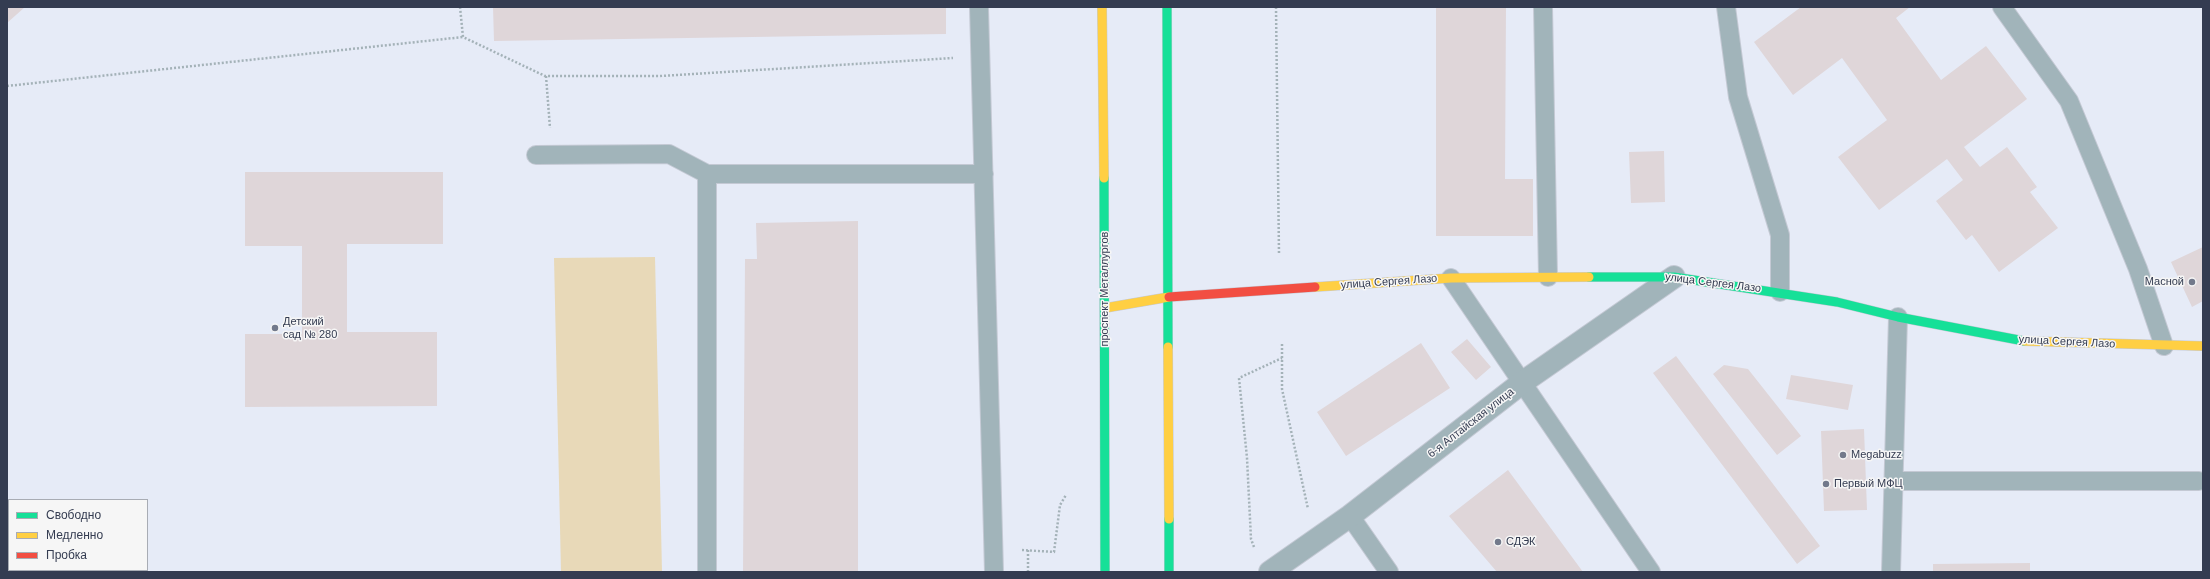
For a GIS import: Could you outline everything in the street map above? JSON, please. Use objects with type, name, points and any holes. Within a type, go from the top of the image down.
[{"type":"main road","name":"проспект Металлургов","points":[[1102,7],[1105,308],[1105,572]]},
{"type":"main road","points":[[1167,7],[1170,297],[1169,572]]},
{"type":"main road","name":"улица Сергея Лазо","points":[[1105,308],[1170,297],[1451,278],[1674,277],[1780,292],[1837,302],[1898,317],[2021,341],[2203,346]]},
{"type":"street","name":"6-я Алтайская улица","points":[[1270,572],[1350,516],[1523,382],[1674,277]]},
{"type":"lane","points":[[979,7],[995,552],[994,572]]},
{"type":"lane","points":[[1543,7],[1548,277]]},
{"type":"lane","points":[[1726,7],[1738,97],[1780,235],[1780,292]]},
{"type":"lane","points":[[2002,7],[2069,101],[2138,269],[2164,346]]},
{"type":"lane","points":[[544,155],[669,154],[707,174],[984,174]]},
{"type":"lane","points":[[706,572],[707,174]]},
{"type":"lane","points":[[1451,278],[1651,572]]},
{"type":"lane","points":[[1891,572],[1895,481],[1898,317]]},
{"type":"lane","points":[[1895,481],[2199,481]]},
{"type":"lane","points":[[1350,516],[1389,572]]},
{"type":"path","points":[[460,7],[462,36]]},
{"type":"path","points":[[1276,7],[1279,254]]},
{"type":"path","points":[[7,86],[462,36],[546,76],[660,76],[980,56]]},
{"type":"path","points":[[544,155],[546,76]]},
{"type":"path","points":[[1282,344],[1282,389],[1314,540]]},
{"type":"path","points":[[1256,552],[1251,538],[1247,458],[1239,378],[1282,358]]},
{"type":"path","points":[[995,552],[1028,550],[1054,552],[1060,505],[1066,495]]},
{"type":"path","points":[[1028,550],[1028,572]]},
{"type":"shaded area","points":[[655,257],[662,572],[561,572],[554,258]]},
{"type":"building","points":[[7,7],[25,7],[7,23]]},
{"type":"building","points":[[493,7],[946,7],[946,34],[494,41]]},
{"type":"building","points":[[1436,7],[1506,7],[1505,179],[1533,179],[1533,236],[1436,236]]},
{"type":"building","points":[[1801,7],[1910,7],[1896,18],[1941,80],[1986,46],[2027,99],[1964,147],[1980,167],[2007,147],[2037,187],[2030,192],[2058,228],[1999,272],[1972,235],[1966,240],[1936,201],[1963,180],[1947,159],[1879,210],[1838,157],[1887,120],[1842,58],[1793,95],[1754,42]]},
{"type":"building","points":[[1664,151],[1665,202],[1631,203],[1629,152]]},
{"type":"building","points":[[245,172],[443,172],[443,244],[347,244],[347,332],[437,332],[437,406],[245,407],[245,334],[302,334],[302,246],[245,246]]},
{"type":"building","points":[[858,221],[858,572],[743,572],[745,259],[757,259],[756,223]]},
{"type":"building","name":"Масной","points":[[2203,247],[2203,301],[2192,307],[2171,262]]},
{"type":"building","points":[[1467,339],[1491,367],[1476,380],[1451,352]]},
{"type":"building","points":[[1421,343],[1450,388],[1346,456],[1317,412]]},
{"type":"building","points":[[1676,356],[1820,546],[1797,564],[1653,373]]},
{"type":"building","points":[[1724,365],[1748,369],[1801,436],[1777,455],[1713,374]]},
{"type":"building","points":[[1791,375],[1853,385],[1848,410],[1786,399]]},
{"type":"building","points":[[1864,429],[1867,510],[1824,511],[1821,431]]},
{"type":"building","points":[[1508,470],[1583,572],[1497,572],[1449,516]]},
{"type":"building","points":[[2030,563],[2030,572],[1933,572],[1933,564]]},
{"type":"traffic: fast","points":[[1167,7],[1168,347]]},
{"type":"traffic: fast","points":[[1104,178],[1105,572]]},
{"type":"traffic: fast","points":[[1589,277],[1674,277],[1837,302],[1898,317],[2024,341]]},
{"type":"traffic: fast","points":[[1169,519],[1169,572]]},
{"type":"traffic: slow","points":[[1102,7],[1104,178]]},
{"type":"traffic: slow","points":[[1315,287],[1451,278],[1589,277]]},
{"type":"traffic: slow","points":[[1105,308],[1169,297]]},
{"type":"traffic: slow","points":[[2024,341],[2203,346]]},
{"type":"traffic: slow","points":[[1168,347],[1169,519]]},
{"type":"traffic: jam","points":[[1169,297],[1315,287]]},
{"type":"place","name":"Масной","points":[[2192,282]]},
{"type":"place","name":"Детский сад № 280","points":[[275,328]]},
{"type":"place","name":"Megabuzz","points":[[1843,455]]},
{"type":"place","name":"Первый МФЦ","points":[[1826,484]]},
{"type":"place","name":"СДЭК","points":[[1498,542]]}]
